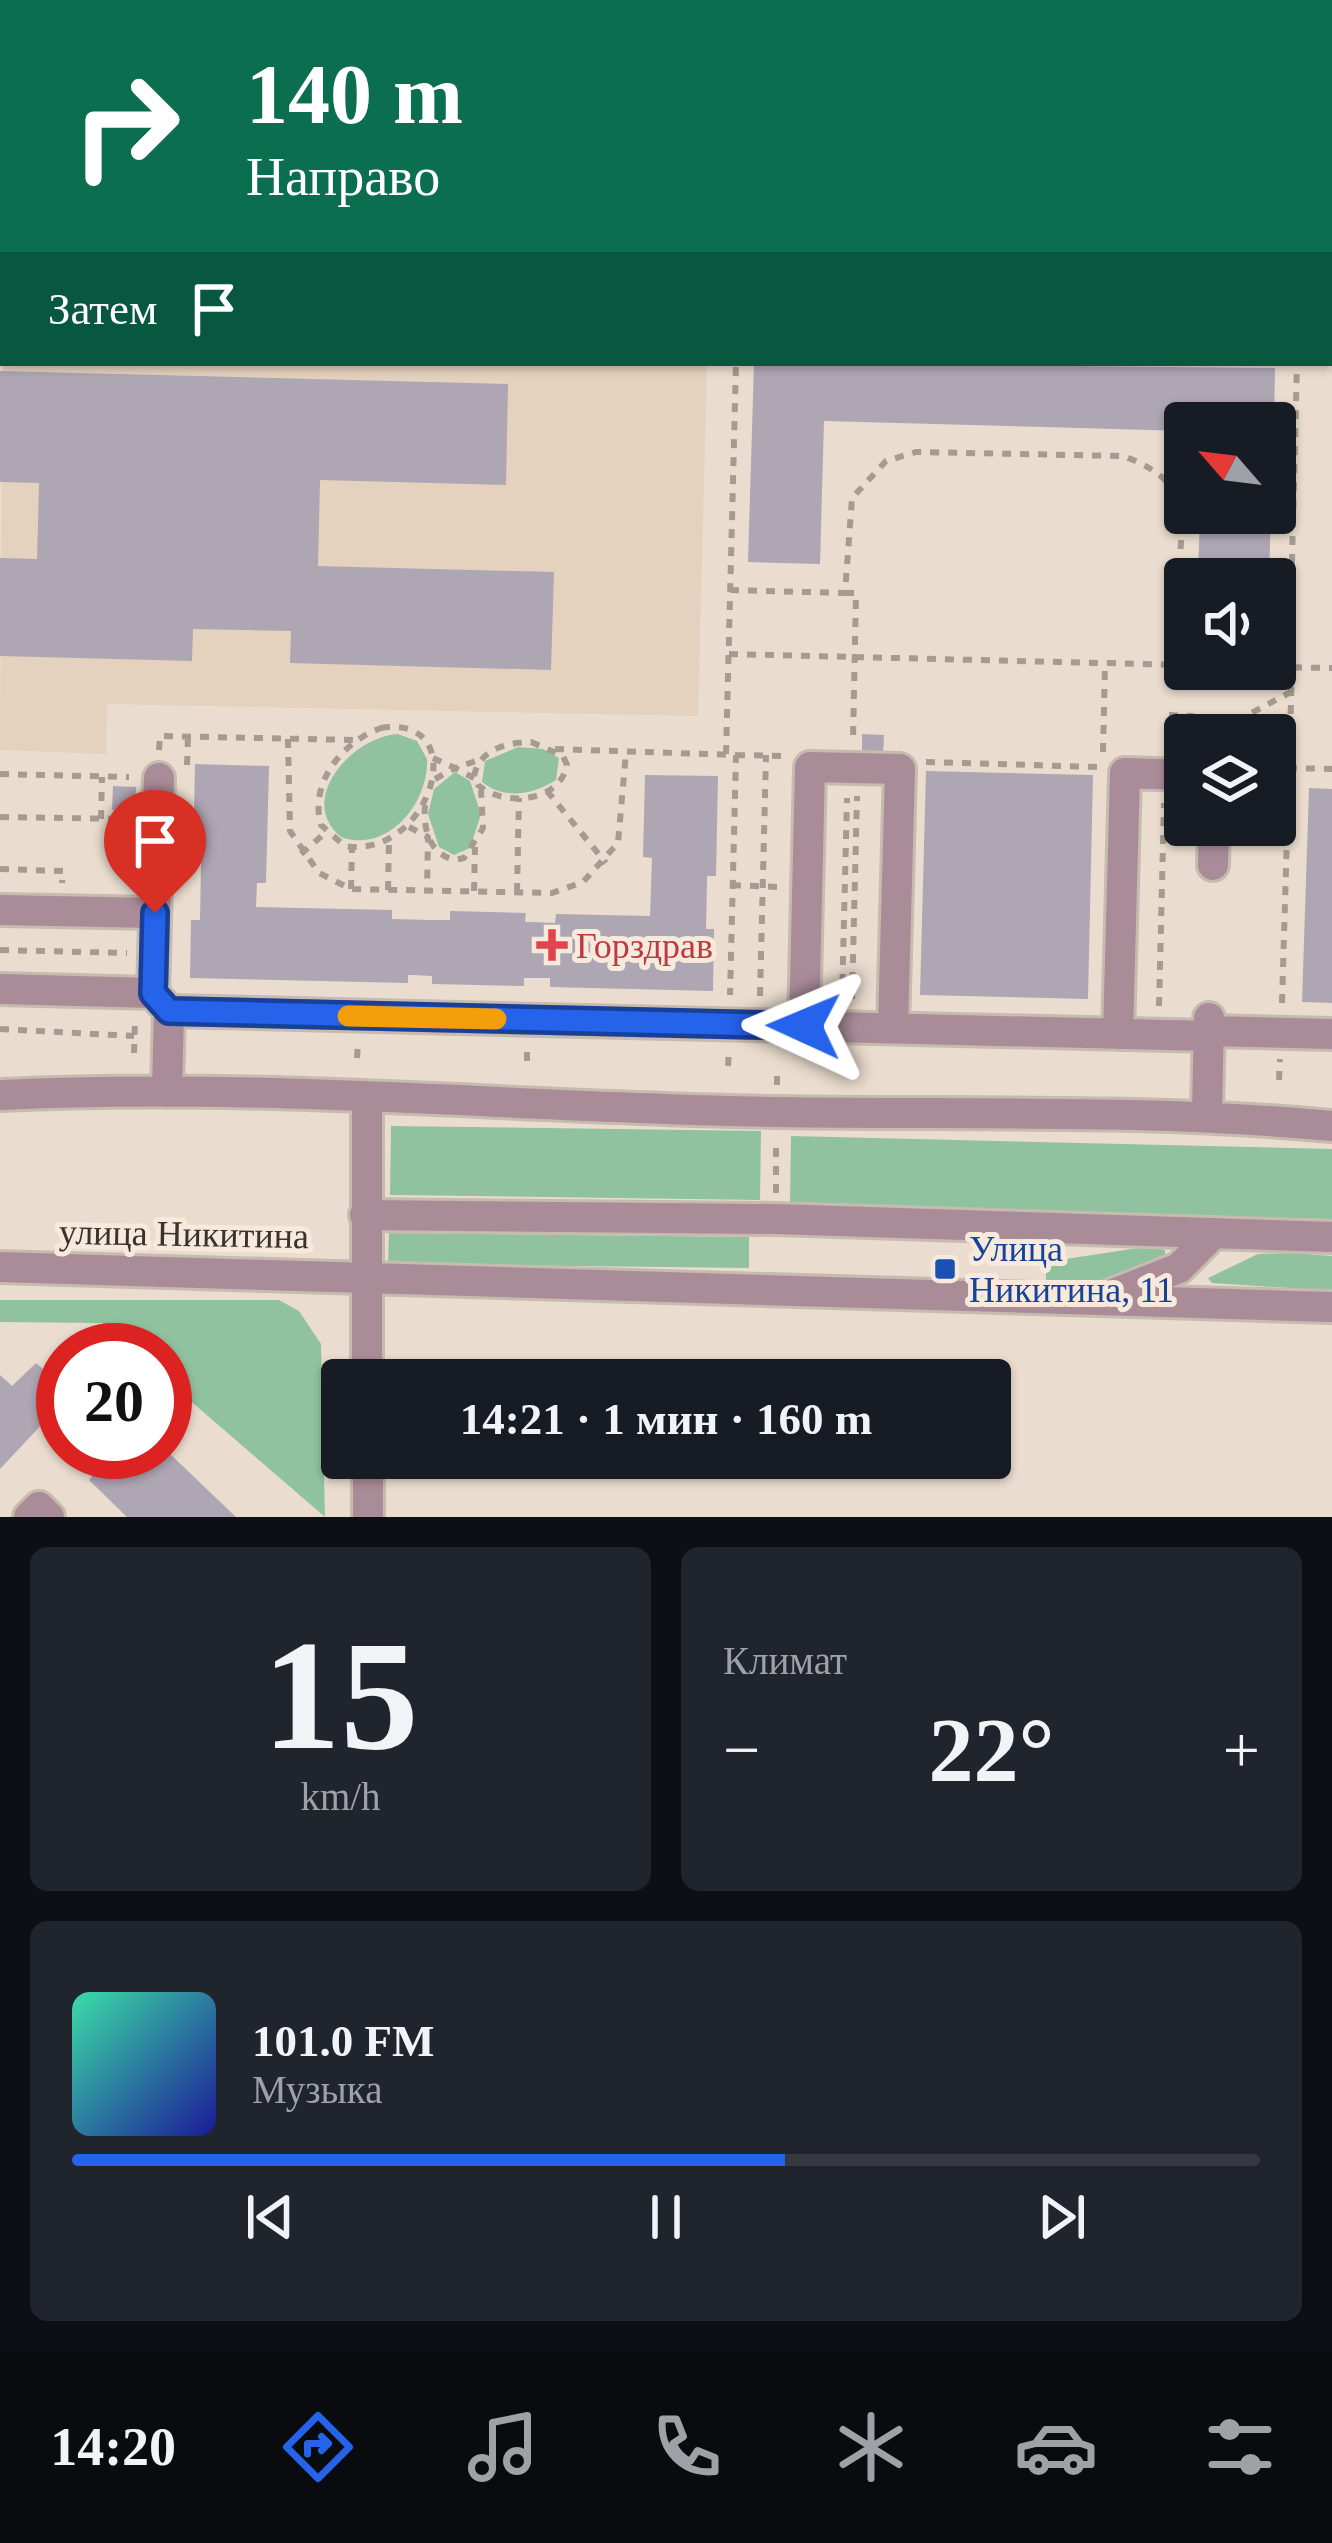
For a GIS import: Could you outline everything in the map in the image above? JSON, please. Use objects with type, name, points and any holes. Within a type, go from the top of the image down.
[{"type":"street","points":[[804,1026],[810,767],[853,764],[899,769],[893,1028]]},
{"type":"street","points":[[1118,1034],[1120,959],[1108,828],[1125,773],[1164,775]]},
{"type":"street","points":[[159,778],[155,913],[167,1092]]},
{"type":"street","points":[[1213,846],[1213,865]]},
{"type":"street","points":[[0,910],[155,913]]},
{"type":"street","points":[[1088,958],[1120,959]]},
{"type":"street","points":[[0,989],[161,1002],[804,1026],[1118,1034],[1209,1026],[1332,1034]]},
{"type":"street","points":[[1207,1114],[1209,1026]]},
{"type":"street","points":[[0,1095],[167,1092],[777,1112],[1207,1114],[1332,1126]]},
{"type":"street","points":[[367,1097],[367,1359]]},
{"type":"street","points":[[365,1214],[1332,1237]]},
{"type":"street","points":[[1082,1301],[1133,1290],[1179,1268],[1214,1232]]},
{"type":"street","name":"улица Никитина","points":[[0,1267],[1332,1307]]},
{"type":"street","points":[[368,1479],[368,1517]]},
{"type":"street","points":[[29,1517],[39,1507],[49,1517]]},
{"type":"path","points":[[726,754],[736,366]]},
{"type":"path","points":[[1292,558],[1297,366]]},
{"type":"path","points":[[845,593],[852,498],[873,471],[916,452],[1123,456],[1137,461],[1163,479],[1180,507],[1183,558]]},
{"type":"path","points":[[730,590],[856,593],[852,1002]]},
{"type":"path","points":[[729,654],[1164,664]]},
{"type":"path","points":[[1296,667],[1332,668]]},
{"type":"path","points":[[1249,714],[1291,692],[1290,714]]},
{"type":"path","points":[[381,728],[407,728],[427,742],[433,758],[425,801],[389,839],[352,848],[326,833],[318,809],[323,781],[356,740],[381,728]]},
{"type":"path","points":[[0,774],[159,778],[160,736],[356,740]]},
{"type":"path","points":[[288,739],[286,815],[301,854],[319,873],[351,889],[568,889],[606,862],[623,825],[626,752]]},
{"type":"path","points":[[432,783],[455,768],[518,742],[555,749],[736,755],[730,999],[708,999]]},
{"type":"path","points":[[433,758],[497,796],[519,798],[547,791],[565,775],[567,765],[555,749]]},
{"type":"path","points":[[760,1000],[766,755]]},
{"type":"path","points":[[474,891],[475,847],[485,814],[475,776],[482,758]]},
{"type":"path","points":[[917,762],[1102,767]]},
{"type":"path","points":[[842,1002],[853,764]]},
{"type":"path","points":[[1296,768],[1332,769]]},
{"type":"path","points":[[101,819],[102,777]]},
{"type":"path","points":[[547,791],[606,862]]},
{"type":"path","points":[[517,892],[519,798]]},
{"type":"path","points":[[425,801],[427,890]]},
{"type":"path","points":[[0,817],[158,820]]},
{"type":"path","points":[[405,827],[428,837],[444,857],[454,860],[475,847]]},
{"type":"path","points":[[301,854],[326,833]]},
{"type":"path","points":[[388,890],[389,839]]},
{"type":"path","points":[[1159,1009],[1170,846]]},
{"type":"path","points":[[1282,1014],[1287,846]]},
{"type":"path","points":[[351,889],[352,848]]},
{"type":"path","points":[[732,885],[807,887]]},
{"type":"path","points":[[0,950],[136,953]]},
{"type":"path","points":[[0,1030],[134,1036]]},
{"type":"shaded area","points":[[2,366],[707,366],[698,716],[107,704],[106,754],[0,750]]},
{"type":"green space","points":[[398,734],[417,741],[427,759],[426,776],[413,807],[402,821],[375,838],[341,837],[328,822],[327,788],[348,757],[381,737]]},
{"type":"green space","points":[[518,747],[543,749],[559,758],[556,780],[519,793],[482,782],[485,761]]},
{"type":"green space","points":[[455,772],[470,781],[481,814],[470,848],[454,855],[439,847],[428,814],[434,789]]},
{"type":"green space","points":[[391,1126],[761,1131],[760,1200],[390,1195]]},
{"type":"green space","points":[[791,1136],[1332,1149],[1332,1219],[790,1205]]},
{"type":"green space","points":[[389,1233],[749,1237],[749,1268],[388,1264]]},
{"type":"green space","points":[[1151,1246],[1165,1250],[1165,1257],[1110,1282],[1046,1280],[1046,1262]]},
{"type":"green space","points":[[1258,1254],[1332,1256],[1332,1291],[1212,1283],[1208,1278]]},
{"type":"green space","points":[[0,1300],[279,1300],[299,1311],[321,1344],[325,1517],[192,1402],[192,1323],[0,1322]]},
{"type":"building","points":[[754,366],[1275,368],[1274,402],[1164,402],[1164,430],[824,421],[820,564],[748,562]]},
{"type":"building","points":[[0,371],[508,384],[506,485],[320,480],[318,566],[554,572],[551,670],[290,663],[291,631],[193,629],[192,661],[0,656],[0,558],[37,559],[39,483],[0,482]]},
{"type":"building","points":[[1199,534],[1270,534],[1270,558],[1199,558]]},
{"type":"building","points":[[862,734],[884,735],[883,757],[862,757]]},
{"type":"building","points":[[195,764],[269,766],[266,883],[257,883],[256,907],[392,910],[392,919],[431,920],[450,920],[450,911],[526,913],[525,922],[555,923],[556,914],[650,916],[652,858],[643,857],[645,775],[718,776],[716,876],[707,876],[706,929],[714,929],[713,991],[550,987],[550,978],[524,978],[524,986],[432,984],[432,976],[414,975],[408,975],[408,983],[190,978],[191,920],[200,920],[201,863],[193,863]]},
{"type":"building","points":[[926,771],[1093,775],[1088,999],[920,995]]},
{"type":"building","points":[[113,786],[136,787],[135,811],[112,810]]},
{"type":"building","points":[[1309,788],[1332,789],[1332,1003],[1302,1002]]},
{"type":"building","points":[[36,1363],[36,1431],[0,1469],[0,1375],[12,1386]]},
{"type":"building","points":[[192,1475],[236,1517],[127,1517],[89,1480],[192,1479]]},
{"type":"slow traffic","points":[[348,1016],[496,1019]]},
{"type":"place","name":"Горздрав","points":[[552,945]]},
{"type":"place","name":"Улица Никитина, 11","points":[[945,1269]]},
{"type":"route","points":[[155,913],[153,993],[169,1011],[804,1026]]}]
